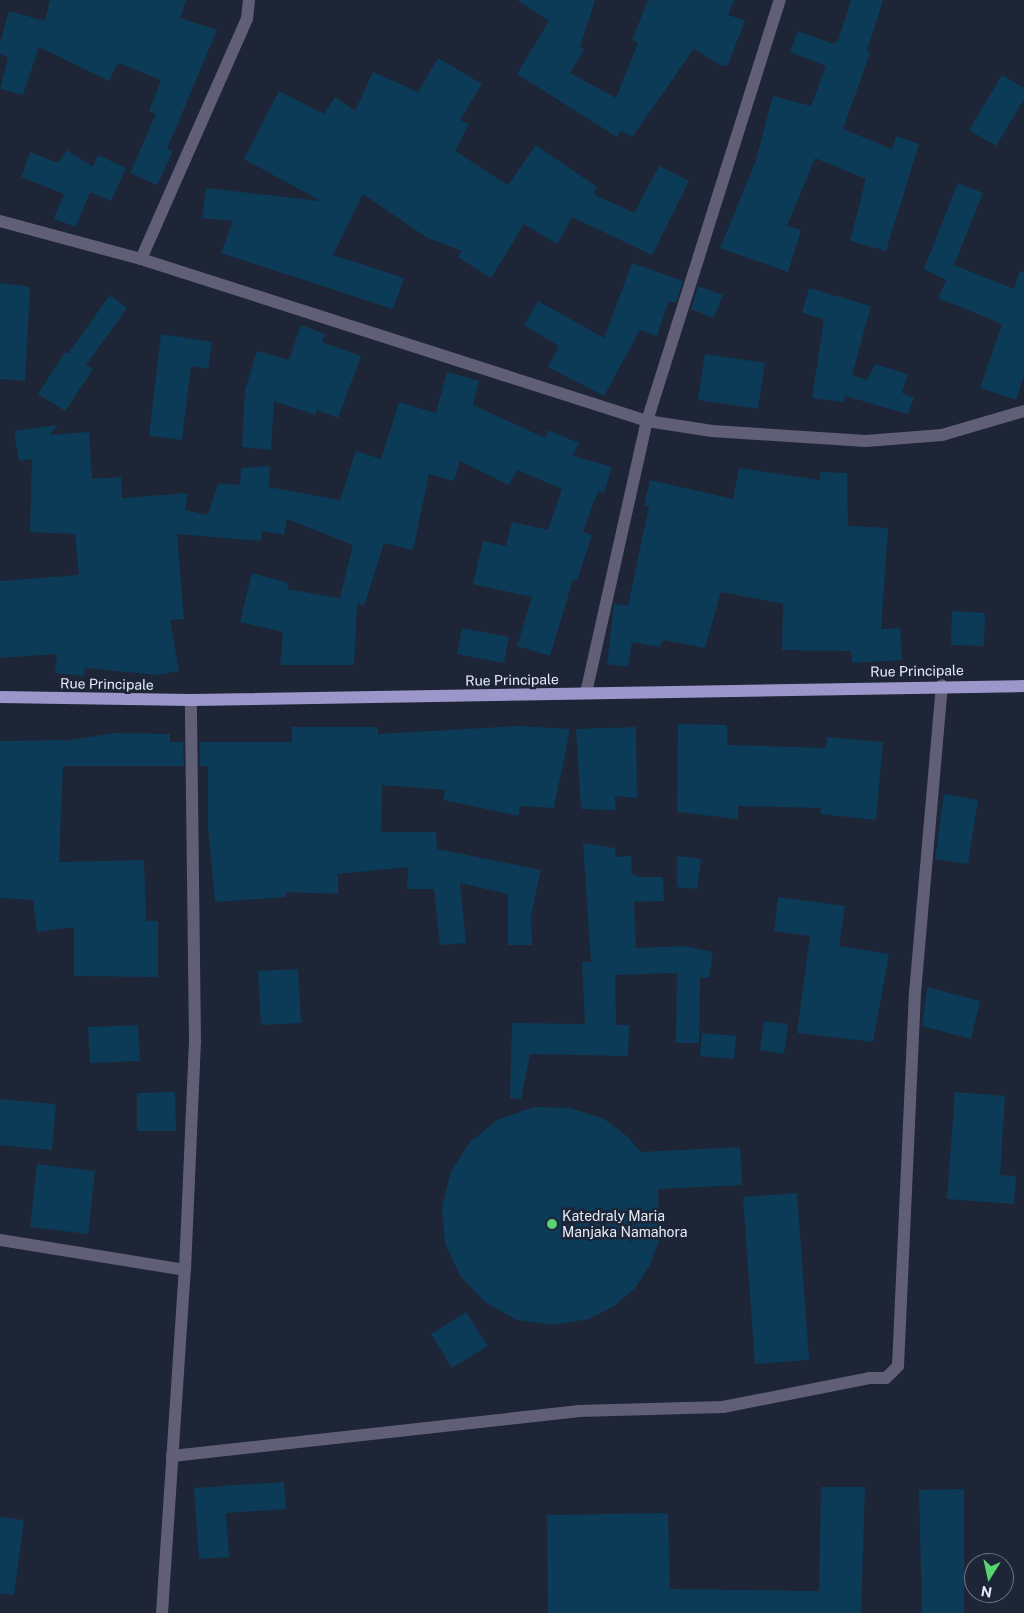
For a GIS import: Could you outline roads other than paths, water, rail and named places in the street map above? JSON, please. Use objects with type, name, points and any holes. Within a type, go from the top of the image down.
[{"type":"main road","name":"Rue Principale","points":[[0,697],[191,700],[942,685],[1024,686]]},
{"type":"street","points":[[141,258],[247,18],[249,0]]},
{"type":"street","points":[[586,693],[647,421],[780,0]]},
{"type":"street","points":[[0,221],[141,258],[647,421],[712,431],[866,441],[942,435],[1024,410]]},
{"type":"street","points":[[172,1456],[578,1411],[723,1407],[869,1378],[886,1378],[898,1366],[915,993],[942,685]]},
{"type":"street","points":[[162,1613],[185,1270],[195,1042],[191,700]]},
{"type":"street","points":[[0,1240],[185,1270]]},
{"type":"place","name":"Katedraly Maria Manjaka Namahora","points":[[552,1224]]}]
